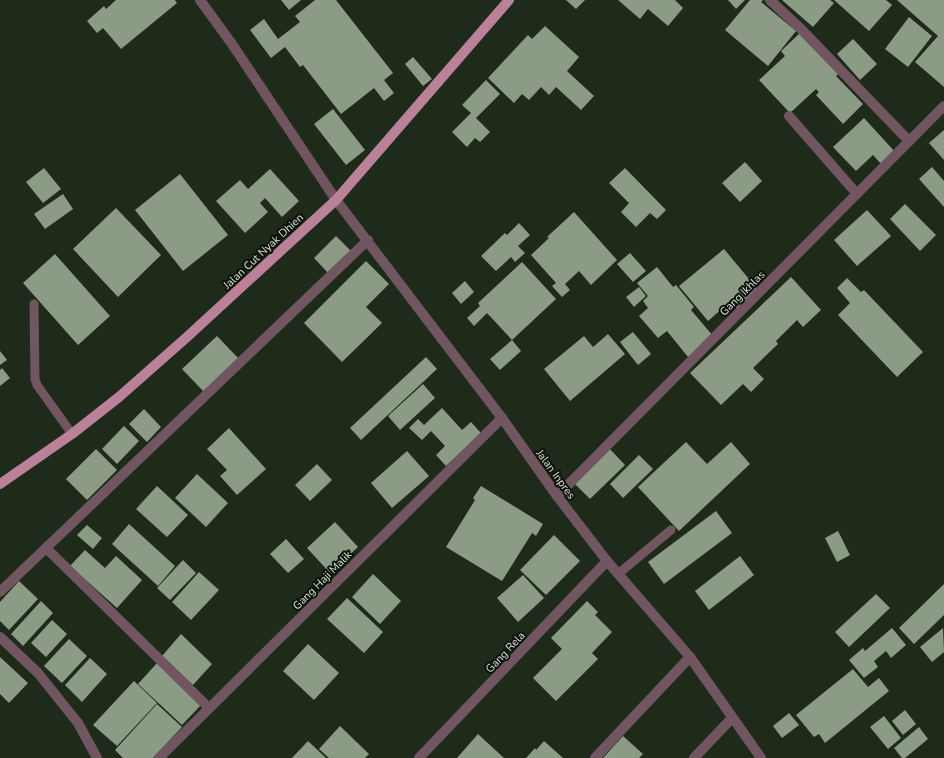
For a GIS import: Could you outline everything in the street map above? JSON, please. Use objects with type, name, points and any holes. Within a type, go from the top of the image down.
[{"type":"main road","name":"Jalan Cut Nyak Dhien","points":[[0,484],[72,434],[119,396],[187,337],[336,200],[509,0]]},
{"type":"street","name":"Jalan Inpres","points":[[200,0],[232,44],[336,200],[368,240],[502,418],[557,496],[607,561],[690,657],[761,758]]},
{"type":"street","points":[[770,0],[801,29],[909,141]]},
{"type":"street","name":"Gang Ikhlas","points":[[557,496],[909,141],[943,110]]},
{"type":"street","points":[[789,116],[856,194]]},
{"type":"street","points":[[0,592],[368,240]]},
{"type":"street","name":"Gang Haji Malik","points":[[159,758],[502,418]]},
{"type":"street","points":[[46,548],[209,708]]},
{"type":"street","name":"Gang Rela","points":[[419,758],[607,561]]},
{"type":"street","points":[[0,637],[42,678],[78,723],[97,758]]},
{"type":"street","points":[[595,758],[690,657]]},
{"type":"street","points":[[694,758],[732,718]]},
{"type":"lane","points":[[34,304],[35,380],[72,434]]},
{"type":"lane","points":[[618,574],[670,530]]},
{"type":"building","points":[[116,0],[175,0],[177,3],[121,49],[103,28],[97,33],[87,21],[104,6],[106,9]]},
{"type":"building","points":[[281,0],[301,0],[289,10]]},
{"type":"building","points":[[315,0],[336,0],[393,73],[384,80],[394,93],[384,101],[374,88],[341,114],[303,65],[300,67],[285,47],[271,58],[250,30],[264,19],[278,39],[300,22],[295,16]]},
{"type":"building","points":[[566,0],[585,0],[576,9]]},
{"type":"building","points":[[618,0],[675,0],[683,8],[668,26],[648,9],[640,19]]},
{"type":"building","points":[[728,0],[745,0],[736,9]]},
{"type":"building","points":[[750,0],[763,0],[761,2],[796,31],[768,66],[725,30]]},
{"type":"building","points":[[782,0],[830,0],[834,3],[813,27]]},
{"type":"building","points":[[834,0],[886,0],[892,5],[869,31]]},
{"type":"building","points":[[897,0],[944,0],[944,87],[915,62],[938,36]]},
{"type":"building","points":[[909,17],[932,36],[908,67],[885,49]]},
{"type":"building","points":[[545,26],[579,57],[567,71],[594,96],[581,110],[556,87],[549,95],[541,87],[529,100],[522,94],[514,103],[488,78],[528,35],[532,39]]},
{"type":"building","points":[[801,32],[839,73],[836,76],[863,104],[843,124],[816,95],[819,92],[816,89],[790,113],[759,80],[785,56],[781,51]]},
{"type":"building","points":[[853,39],[877,64],[860,80],[837,54]]},
{"type":"building","points":[[413,57],[432,79],[423,86],[405,64]]},
{"type":"building","points":[[486,80],[500,94],[476,118],[490,132],[480,142],[475,138],[467,147],[452,132],[471,113],[462,105]]},
{"type":"building","points":[[333,109],[365,150],[346,165],[314,124]]},
{"type":"building","points":[[864,118],[896,153],[883,166],[873,155],[856,171],[833,147]]},
{"type":"building","points":[[944,130],[944,160],[929,143]]},
{"type":"building","points":[[745,162],[762,181],[740,202],[722,183]]},
{"type":"building","points":[[932,167],[944,181],[944,207],[919,179]]},
{"type":"building","points":[[44,168],[61,189],[43,203],[26,182]]},
{"type":"building","points":[[625,168],[666,210],[657,219],[650,213],[636,227],[621,212],[629,203],[609,183]]},
{"type":"building","points":[[270,169],[299,201],[282,217],[265,198],[260,203],[268,212],[245,233],[216,201],[240,180],[248,189]]},
{"type":"building","points":[[180,174],[228,235],[183,271],[135,210]]},
{"type":"building","points":[[63,194],[73,209],[45,229],[34,214]]},
{"type":"building","points":[[905,204],[936,235],[920,251],[890,219]]},
{"type":"building","points":[[116,208],[161,255],[118,297],[73,249]]},
{"type":"building","points":[[867,210],[891,236],[857,266],[834,240]]},
{"type":"building","points":[[574,212],[617,260],[591,285],[579,271],[565,284],[570,290],[562,297],[552,286],[556,283],[531,255],[549,238],[547,237]]},
{"type":"building","points":[[519,223],[530,235],[518,246],[525,253],[515,262],[511,257],[496,271],[481,256],[505,233],[507,235]]},
{"type":"building","points":[[336,236],[352,252],[330,275],[314,258]]},
{"type":"building","points":[[724,249],[759,291],[737,309],[731,301],[708,321],[679,286]]},
{"type":"building","points":[[630,253],[646,271],[633,282],[617,264]]},
{"type":"building","points":[[55,254],[110,316],[78,345],[23,283]]},
{"type":"building","points":[[366,261],[389,284],[366,307],[382,323],[342,362],[304,323]]},
{"type":"building","points":[[522,262],[556,299],[512,340],[487,313],[474,326],[467,318],[480,306],[478,303]]},
{"type":"building","points":[[657,267],[673,287],[676,285],[694,307],[691,310],[713,336],[688,357],[667,331],[658,338],[639,316],[648,308],[643,301],[648,296],[637,283]]},
{"type":"building","points":[[791,277],[821,310],[803,327],[797,320],[776,341],[778,344],[753,368],[764,379],[751,392],[743,384],[721,405],[690,373]]},
{"type":"building","points":[[847,278],[861,292],[864,290],[923,352],[897,377],[838,315],[850,303],[837,288]]},
{"type":"building","points":[[465,281],[474,292],[461,304],[452,293]]},
{"type":"building","points":[[639,287],[646,296],[634,307],[626,297]]},
{"type":"building","points":[[633,332],[651,354],[638,365],[620,342]]},
{"type":"building","points":[[608,334],[625,354],[570,401],[544,369],[584,336],[593,347]]},
{"type":"building","points":[[217,336],[240,360],[205,393],[182,369]]},
{"type":"building","points":[[512,340],[521,351],[500,370],[490,359]]},
{"type":"building","points":[[0,351],[7,360],[0,365]]},
{"type":"building","points":[[426,357],[437,369],[361,440],[350,428]]},
{"type":"building","points":[[2,368],[10,378],[0,386],[0,370]]},
{"type":"building","points":[[423,384],[435,398],[400,430],[388,416]]},
{"type":"building","points":[[442,408],[462,430],[471,422],[481,433],[446,466],[436,455],[445,446],[431,431],[422,440],[409,428],[418,419],[424,425]]},
{"type":"building","points":[[144,409],[161,427],[147,442],[129,424]]},
{"type":"building","points":[[124,426],[139,441],[117,464],[102,449]]},
{"type":"building","points":[[229,428],[266,469],[237,495],[220,476],[227,470],[207,449]]},
{"type":"building","points":[[686,442],[707,464],[731,442],[750,464],[679,531],[638,487]]},
{"type":"building","points":[[608,447],[625,465],[590,499],[572,481]]},
{"type":"building","points":[[96,449],[117,470],[87,500],[66,479]]},
{"type":"building","points":[[407,451],[429,476],[392,508],[371,483]]},
{"type":"building","points":[[639,455],[653,469],[623,498],[610,484]]},
{"type":"building","points":[[317,464],[332,480],[310,501],[295,485]]},
{"type":"building","points":[[197,474],[228,503],[206,527],[175,498]]},
{"type":"building","points":[[157,486],[188,515],[167,537],[136,509]]},
{"type":"building","points":[[481,486],[543,524],[536,536],[532,533],[502,581],[446,547],[475,500],[473,498]]},
{"type":"building","points":[[716,511],[732,533],[664,584],[648,562]]},
{"type":"building","points":[[335,522],[358,547],[330,573],[307,548]]},
{"type":"building","points":[[129,524],[175,566],[158,586],[112,544]]},
{"type":"building","points":[[87,525],[102,538],[93,549],[77,535]]},
{"type":"building","points":[[838,531],[850,555],[837,562],[825,538]]},
{"type":"building","points":[[554,535],[580,561],[546,595],[520,570]]},
{"type":"building","points":[[286,539],[304,559],[288,573],[270,554]]},
{"type":"building","points":[[85,550],[105,568],[116,556],[142,580],[117,608],[70,566]]},
{"type":"building","points":[[740,556],[754,575],[709,610],[695,591]]},
{"type":"building","points":[[183,560],[196,573],[170,600],[157,588]]},
{"type":"building","points":[[199,572],[219,590],[191,620],[172,602]]},
{"type":"building","points":[[373,574],[401,601],[380,624],[352,597]]},
{"type":"building","points":[[523,575],[544,598],[518,622],[497,598]]},
{"type":"building","points":[[19,581],[38,599],[9,630],[0,621],[0,602]]},
{"type":"building","points":[[944,584],[944,615],[914,644],[899,628]]},
{"type":"building","points":[[876,594],[890,608],[849,647],[835,632]]},
{"type":"building","points":[[347,598],[383,632],[364,653],[327,619]]},
{"type":"building","points":[[41,601],[53,613],[23,646],[11,634]]},
{"type":"building","points":[[587,601],[598,612],[595,615],[612,632],[592,653],[598,659],[556,701],[533,678],[562,649],[551,638]]},
{"type":"building","points":[[52,620],[67,634],[46,657],[31,643]]},
{"type":"building","points":[[892,628],[906,645],[891,658],[886,651],[874,661],[878,667],[864,678],[849,660],[863,648],[865,651]]},
{"type":"building","points":[[943,628],[944,652],[932,662],[920,647]]},
{"type":"building","points":[[181,634],[212,664],[193,685],[162,656]]},
{"type":"building","points":[[69,639],[87,656],[62,683],[44,666]]},
{"type":"building","points":[[308,644],[339,673],[314,700],[283,671]]},
{"type":"building","points":[[0,657],[28,683],[9,703],[0,694]]},
{"type":"building","points":[[90,658],[107,674],[82,702],[65,685]]},
{"type":"building","points":[[157,663],[201,705],[182,725],[138,684]]},
{"type":"building","points":[[853,669],[868,687],[879,678],[889,691],[825,743],[819,734],[814,737],[796,715]]},
{"type":"building","points":[[134,681],[157,703],[117,746],[93,725]]},
{"type":"building","points":[[157,704],[182,727],[153,758],[123,758],[115,750]]},
{"type":"building","points":[[905,710],[916,724],[903,735],[892,721]]},
{"type":"building","points":[[789,713],[799,725],[782,738],[773,726]]},
{"type":"building","points":[[884,716],[901,738],[888,749],[870,727]]},
{"type":"building","points":[[340,726],[369,754],[365,758],[329,758],[319,749]]},
{"type":"building","points":[[919,727],[928,739],[905,758],[902,758],[894,748]]},
{"type":"building","points":[[478,734],[504,758],[457,758]]},
{"type":"building","points":[[623,736],[643,754],[639,758],[603,758]]},
{"type":"building","points":[[308,741],[326,758],[292,758]]},
{"type":"building","points":[[544,741],[563,758],[526,758]]}]
